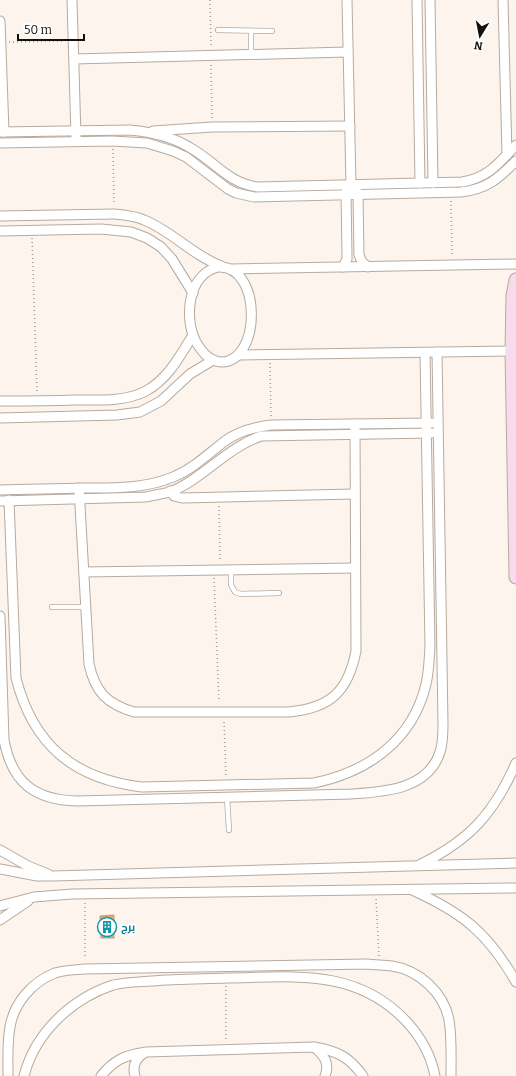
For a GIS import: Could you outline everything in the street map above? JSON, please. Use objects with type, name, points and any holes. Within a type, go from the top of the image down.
[{"type":"street","points":[[72,0],[76,142]]},
{"type":"street","points":[[343,267],[347,259],[346,195],[347,189],[351,184],[346,0]]},
{"type":"street","points":[[417,0],[420,183]]},
{"type":"street","points":[[430,0],[433,183]]},
{"type":"street","points":[[503,0],[507,155]]},
{"type":"street","points":[[0,21],[2,132],[130,130],[146,132],[168,138],[190,147],[238,182],[258,187],[470,181],[485,175],[516,145]]},
{"type":"street","points":[[74,59],[348,52]]},
{"type":"street","points":[[146,132],[212,127],[350,126]]},
{"type":"street","points":[[0,143],[112,141],[147,143],[173,151],[186,157],[228,189],[244,196],[263,198],[451,193],[473,191],[494,182],[516,161]]},
{"type":"street","points":[[470,181],[473,191]]},
{"type":"street","points":[[351,184],[356,188],[358,195],[359,255],[362,262],[368,267]]},
{"type":"street","points":[[114,214],[114,230]]},
{"type":"street","points":[[0,216],[114,214],[137,218],[158,226],[202,257],[222,267],[232,270],[516,264]]},
{"type":"street","points":[[0,231],[114,230],[131,232],[147,238],[161,247],[172,259],[192,293]]},
{"type":"street","points":[[222,267],[212,268],[204,274],[192,293],[189,318],[193,336],[205,354],[213,360],[223,362],[229,361],[239,354],[244,347],[250,330],[252,311],[244,284],[239,276],[232,270]]},
{"type":"street","points":[[516,280],[513,296],[516,577]]},
{"type":"street","points":[[0,402],[118,399],[132,397],[146,391],[169,372],[193,336]]},
{"type":"street","points":[[239,354],[270,355],[514,351]]},
{"type":"street","points":[[425,352],[426,434],[430,647],[426,684],[417,709],[411,721],[399,737],[384,752],[368,764],[350,773],[331,779],[302,784],[142,787],[121,785],[101,779],[82,770],[55,751],[34,725],[20,695],[16,678],[5,500],[146,497],[170,491],[196,477],[236,447],[248,440],[261,436],[426,434],[438,433]]},
{"type":"street","points":[[0,616],[4,740],[7,754],[12,768],[22,781],[33,790],[47,797],[61,801],[78,801],[332,795],[386,791],[415,782],[426,775],[434,764],[440,752],[442,739],[443,710],[436,352]]},
{"type":"street","points":[[0,418],[116,415],[140,412],[161,401],[190,374],[213,360]]},
{"type":"street","points":[[19,401],[19,418]]},
{"type":"street","points":[[0,490],[128,488],[161,482],[175,477],[190,468],[236,434],[271,425],[438,423]]},
{"type":"street","points":[[79,488],[89,664],[92,678],[98,690],[108,701],[120,708],[134,712],[303,710],[330,700],[340,690],[348,678],[356,651],[355,424]]},
{"type":"street","points":[[170,491],[178,498],[355,494]]},
{"type":"street","points":[[84,572],[356,568]]},
{"type":"street","points":[[2,665],[15,665]]},
{"type":"street","points":[[419,865],[442,854],[463,839],[481,822],[497,802],[516,763]]},
{"type":"street","points":[[331,779],[332,795]]},
{"type":"street","points":[[227,786],[227,797]]},
{"type":"street","points":[[0,850],[28,866],[53,876]]},
{"type":"street","points":[[0,868],[37,876],[53,876],[516,863]]},
{"type":"street","points":[[409,888],[447,907],[470,924],[500,955],[516,982]]},
{"type":"street","points":[[0,906],[34,898],[85,894],[409,888],[516,888]]},
{"type":"street","points":[[0,920],[34,898]]},
{"type":"street","points":[[8,1076],[8,1042],[10,1027],[20,1000],[30,988],[42,979],[56,973],[85,969],[379,965],[393,966],[418,976],[429,984],[438,995],[445,1006],[449,1019],[451,1076]]},
{"type":"street","points":[[178,968],[179,979]]},
{"type":"street","points":[[24,1076],[33,1051],[53,1024],[65,1012],[97,992],[114,985],[130,982],[226,978],[320,978],[338,981],[370,993],[394,1009],[411,1025],[428,1053],[435,1076]]},
{"type":"street","points":[[314,1047],[322,1053],[326,1059],[327,1067],[325,1076]]},
{"type":"street","points":[[101,1076],[107,1069],[124,1056],[146,1052],[314,1047],[338,1052],[348,1058],[363,1076]]},
{"type":"street","points":[[135,1076],[134,1067],[136,1060],[140,1055],[146,1052]]},
{"type":"lane","points":[[218,30],[272,31]]},
{"type":"lane","points":[[251,31],[251,54]]},
{"type":"lane","points":[[231,570],[231,585],[236,592],[241,594],[279,593]]},
{"type":"lane","points":[[52,607],[86,607]]},
{"type":"lane","points":[[227,797],[229,830]]},
{"type":"path","points":[[1,42],[73,40]]},
{"type":"path","points":[[112,141],[114,214]]},
{"type":"path","points":[[451,193],[453,266]]},
{"type":"path","points":[[31,230],[37,401]]},
{"type":"path","points":[[270,355],[271,425]]},
{"type":"path","points":[[218,496],[217,570],[222,712],[227,786]]},
{"type":"path","points":[[376,889],[379,965]]},
{"type":"path","points":[[85,894],[85,969]]},
{"type":"path","points":[[226,978],[226,1049]]},
{"type":"building","name":"برج","points":[[114,915],[114,938],[101,938],[100,916]]},
{"type":"place","name":"برج","points":[[107,927]]}]
